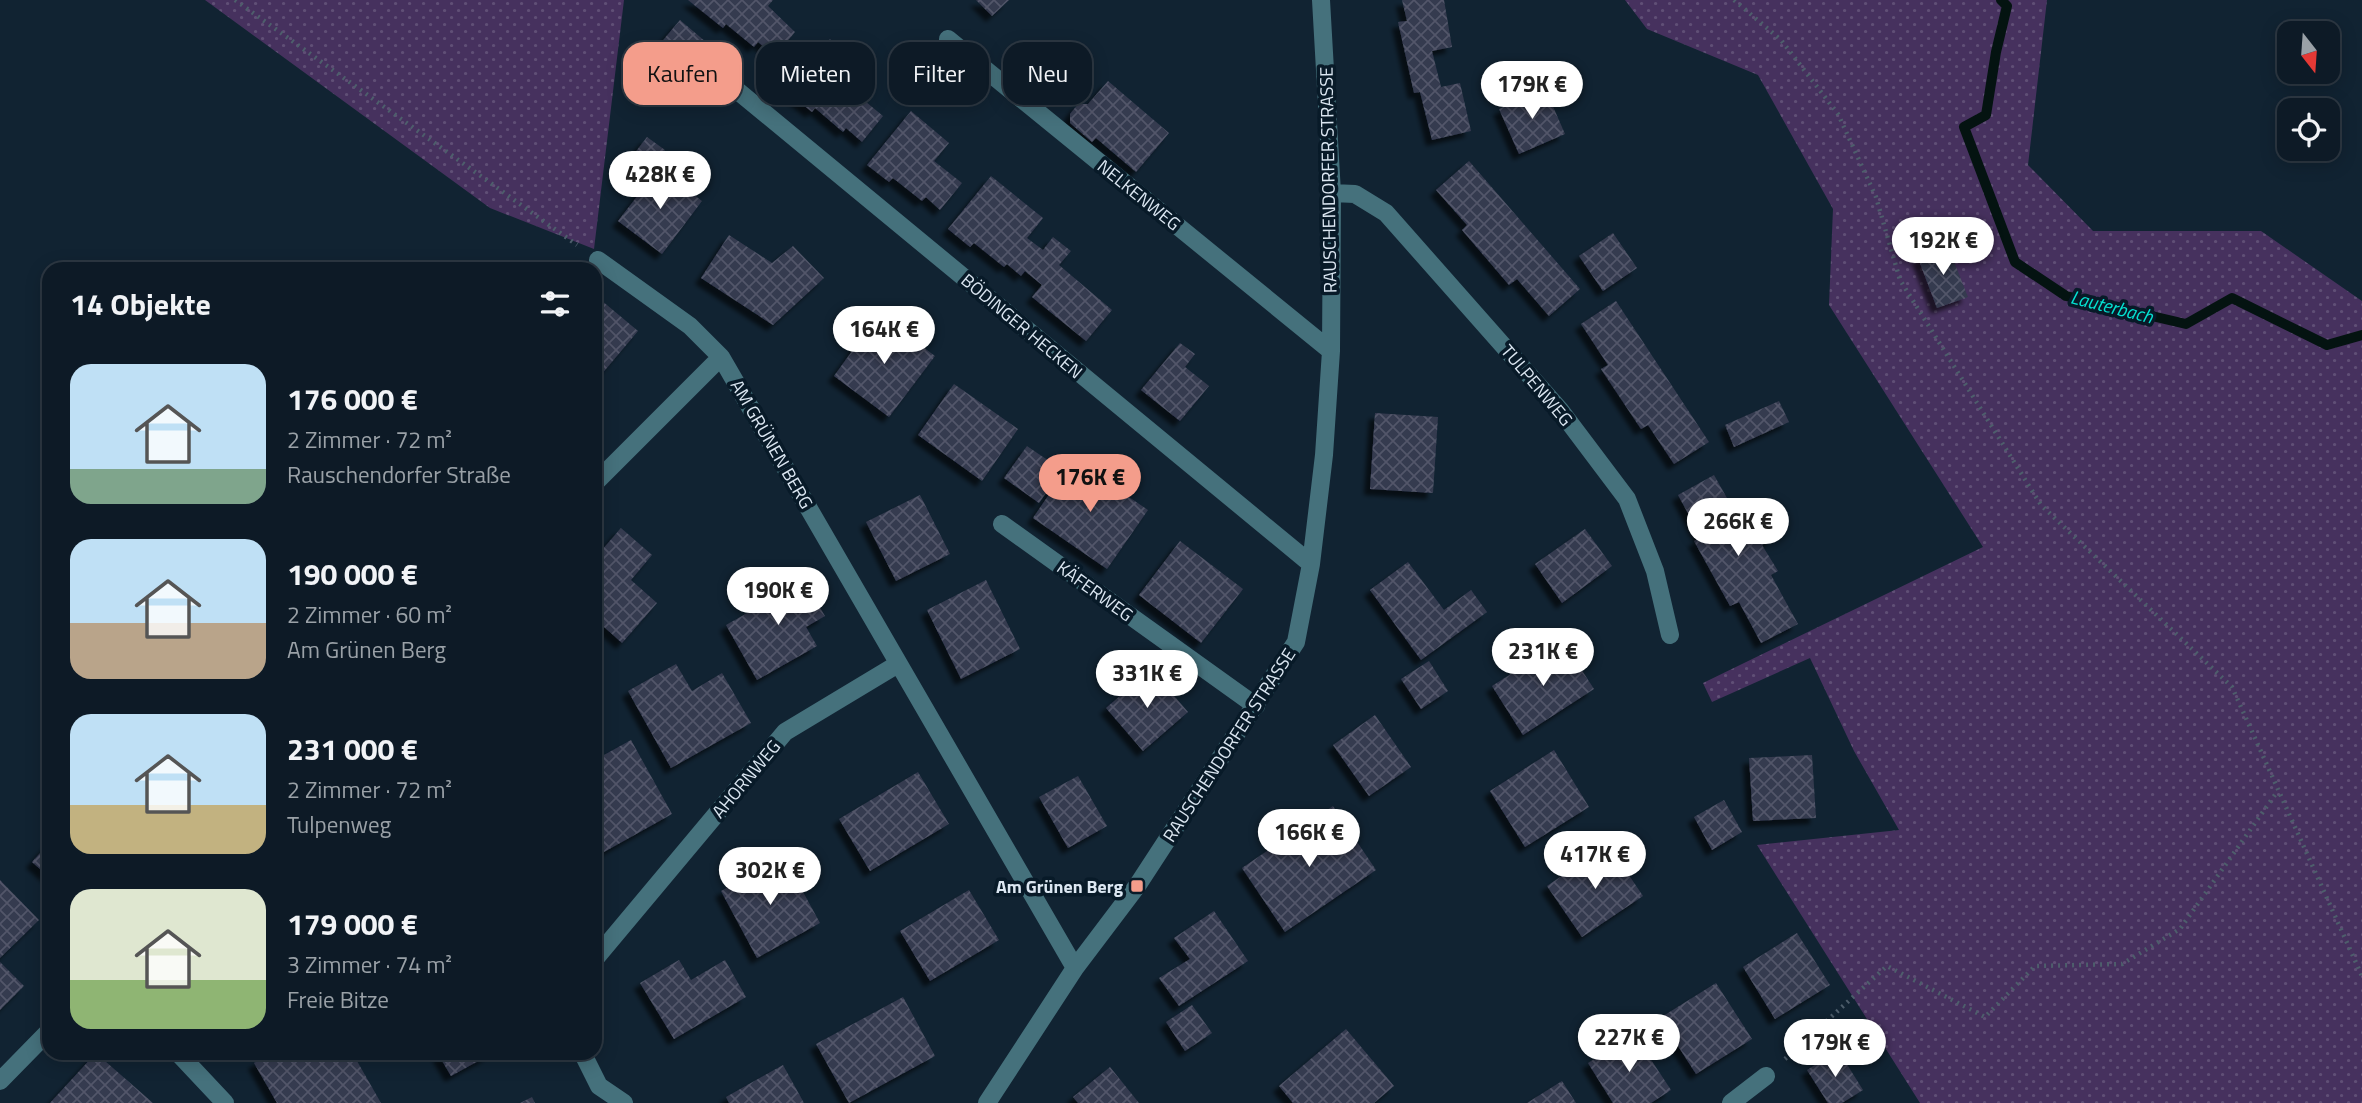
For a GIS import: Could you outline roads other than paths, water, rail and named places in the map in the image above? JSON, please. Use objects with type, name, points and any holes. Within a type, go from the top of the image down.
[{"type":"street","name":"RAUSCHENDORFER STRASSE","points":[[992,1100],[1075,968],[1136,886],[1296,642],[1311,564],[1324,455],[1331,351],[1332,193],[1321,0]]},
{"type":"street","name":"NELKENWEG","points":[[948,39],[1331,351]]},
{"type":"street","name":"BÖDINGER HECKEN","points":[[742,94],[1311,564]]},
{"type":"street","name":"TULPENWEG","points":[[1332,193],[1355,194],[1386,213],[1560,410],[1627,499],[1655,570],[1670,635]]},
{"type":"street","name":"AM GRÜNEN BERG","points":[[602,263],[690,326],[721,357],[1075,968]]},
{"type":"street","name":"AM GRÜNEN BERG","points":[[602,476],[721,357]]},
{"type":"street","name":"KÄFERWEG","points":[[1002,524],[1256,706]]},
{"type":"street","name":"AHORNWEG","points":[[602,951],[785,732],[898,664]]},
{"type":"street","points":[[0,1081],[42,1038]]},
{"type":"street","points":[[185,1060],[225,1103]]},
{"type":"street","points":[[586,1060],[599,1086],[624,1103]]},
{"type":"street","points":[[1731,1103],[1766,1076]]},
{"type":"waterway","name":"Lauterbach","points":[[2001,0],[2007,6],[1986,115],[1964,127],[2015,262],[2066,296],[2186,324],[2232,298],[2327,345],[2362,335]]},
{"type":"place","name":"Am Grünen Berg","points":[[1137,886]]}]
